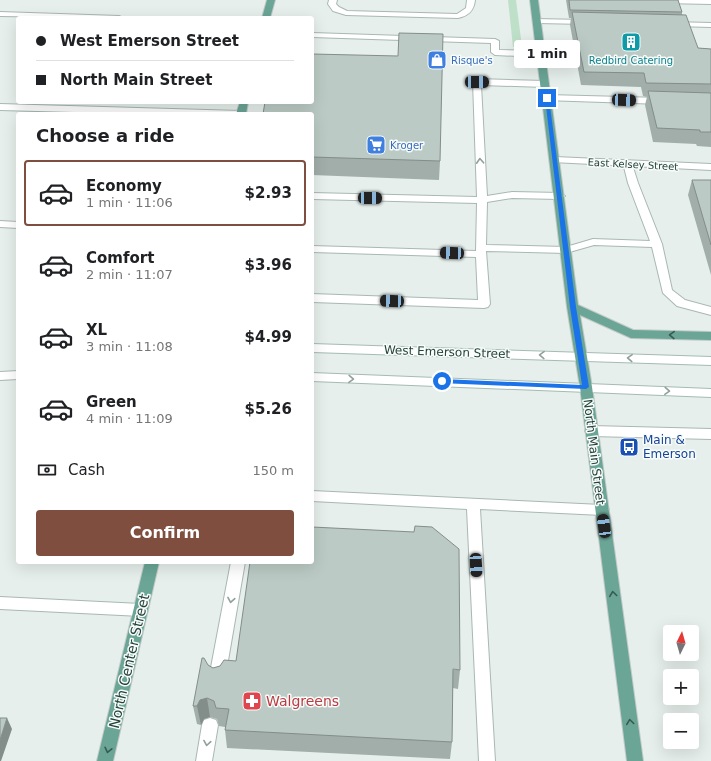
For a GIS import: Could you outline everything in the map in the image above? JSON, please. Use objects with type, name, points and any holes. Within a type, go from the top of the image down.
[{"type":"main road","points":[[267,16],[271,0]]},
{"type":"main road","points":[[333,0],[332,4],[336,9],[346,12],[458,16],[468,12],[471,7],[471,0]]},
{"type":"main road","name":"North Main Street","points":[[534,0],[573,307],[586,387],[635,761]]},
{"type":"main road","points":[[657,1],[711,2]]},
{"type":"main road","points":[[0,14],[60,16]]},
{"type":"main road","points":[[537,21],[597,22]]},
{"type":"main road","points":[[665,24],[711,25]]},
{"type":"main road","points":[[314,35],[495,41],[495,52],[542,54]]},
{"type":"main road","points":[[314,298],[484,304],[481,251],[482,200],[477,82],[545,84]]},
{"type":"main road","points":[[547,98],[673,102]]},
{"type":"main road","points":[[0,107],[172,112]]},
{"type":"main road","name":"East Kelsey Street","points":[[555,160],[711,167]]},
{"type":"main road","points":[[628,163],[633,183],[657,244],[667,291],[681,303],[711,310]]},
{"type":"main road","points":[[314,196],[482,200],[512,195],[560,196]]},
{"type":"main road","points":[[0,224],[16,225]]},
{"type":"main road","points":[[314,249],[481,251],[566,250],[593,242],[657,244]]},
{"type":"main road","points":[[573,307],[631,334],[711,336]]},
{"type":"main road","name":"West Emerson Street","points":[[314,348],[581,356],[711,362]]},
{"type":"main road","points":[[0,376],[16,376]]},
{"type":"main road","points":[[314,377],[711,393]]},
{"type":"main road","points":[[591,430],[711,434]]},
{"type":"main road","points":[[314,496],[602,510]]},
{"type":"main road","points":[[474,504],[486,761]]},
{"type":"main road","name":"North Center Street","points":[[105,761],[152,564]]},
{"type":"main road","points":[[218,678],[238,564]]},
{"type":"main road","points":[[0,602],[141,610]]},
{"type":"main road","points":[[204,761],[210,725]]},
{"type":"green space","points":[[508,0],[516,0],[522,47],[513,47]]},
{"type":"building","points":[[569,0],[678,0],[682,12],[570,10]]},
{"type":"building","points":[[572,12],[686,15],[698,48],[711,49],[711,84],[646,83],[644,73],[584,72]]},
{"type":"building","name":"Kroger","points":[[399,33],[443,34],[440,161],[314,157],[314,112],[263,112],[265,104],[314,104],[314,54],[398,56]]},
{"type":"building","points":[[648,91],[711,93],[711,132],[657,128]]},
{"type":"building","points":[[692,180],[711,180],[711,245]]},
{"type":"building","name":"Walgreens","points":[[415,526],[432,527],[459,549],[460,670],[453,669],[452,742],[225,730],[229,709],[216,708],[214,701],[207,698],[200,700],[197,706],[193,706],[202,658],[204,658],[208,665],[213,668],[220,666],[224,660],[236,661],[250,564],[314,564],[314,527],[414,532]]},
{"type":"building","points":[[0,718],[7,718],[0,740]]},
{"type":"place","name":"Redbird Catering","points":[[631,42]]},
{"type":"place","name":"Risque's","points":[[437,60]]},
{"type":"place","name":"Kroger","points":[[376,145]]},
{"type":"place","name":"Main & Emerson","points":[[629,447]]},
{"type":"place","name":"Walgreens","points":[[252,701]]},
{"type":"route","points":[[442,381],[586,387],[573,307],[547,98]]}]
